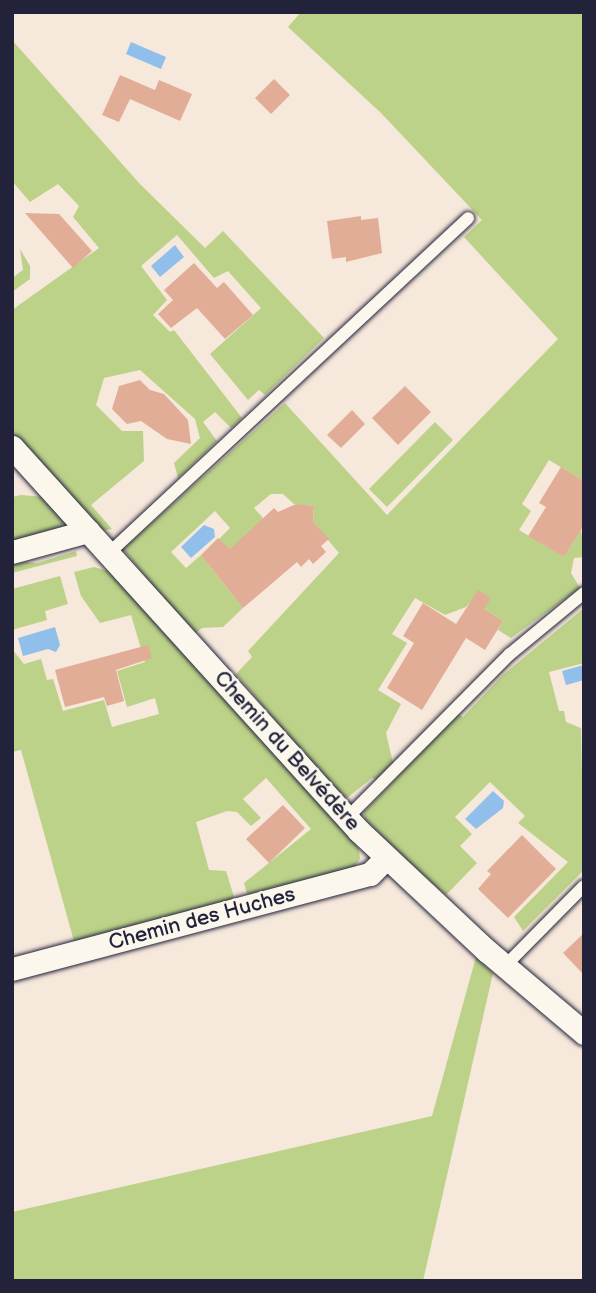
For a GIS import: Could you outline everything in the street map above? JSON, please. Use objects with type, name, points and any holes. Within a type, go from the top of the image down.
[{"type":"street","name":"Chemin du Belvédère","points":[[12,447],[386,858],[505,966],[584,1033]]},
{"type":"street","points":[[12,552],[88,531]]},
{"type":"street","name":"Chemin des Huches","points":[[12,969],[370,874],[386,858]]},
{"type":"lane","points":[[108,553],[468,218]]},
{"type":"lane","points":[[347,818],[510,654],[584,593]]},
{"type":"lane","points":[[505,966],[584,887]]},
{"type":"green space","points":[[301,12],[584,12],[584,481],[549,460],[522,504],[531,511],[519,530],[564,557],[581,529],[584,557],[574,558],[571,573],[580,588],[511,638],[498,630],[503,621],[471,601],[466,607],[445,615],[415,598],[392,634],[407,643],[378,690],[401,704],[386,733],[393,763],[377,780],[372,778],[347,798],[332,787],[236,674],[252,657],[248,651],[339,553],[313,522],[314,506],[294,504],[283,494],[271,494],[254,508],[263,518],[238,579],[219,539],[230,528],[215,511],[171,552],[186,568],[201,555],[243,608],[223,627],[202,628],[193,635],[123,549],[285,403],[387,515],[558,339],[464,237],[482,220],[381,113],[288,27]]},
{"type":"green space","points":[[12,40],[139,183],[205,248],[223,231],[324,338],[265,395],[259,390],[248,400],[210,354],[261,308],[228,271],[214,278],[177,235],[141,266],[167,300],[153,315],[170,332],[174,330],[242,418],[231,428],[215,412],[203,422],[217,441],[178,478],[174,463],[200,438],[195,419],[140,370],[104,378],[96,405],[122,431],[143,431],[144,461],[91,505],[112,529],[100,531],[12,433],[12,310],[99,248],[73,217],[79,206],[58,184],[30,202],[12,181]]},
{"type":"green space","points":[[20,249],[30,266],[30,279],[12,292],[12,278],[23,270]]},
{"type":"green space","points":[[435,422],[453,440],[387,507],[369,489]]},
{"type":"green space","points":[[12,497],[44,497],[65,518],[61,527],[12,541]]},
{"type":"green space","points":[[76,551],[77,556],[12,573],[12,561],[37,563]]},
{"type":"green space","points":[[94,567],[115,573],[280,751],[359,849],[360,859],[353,869],[248,898],[244,883],[311,829],[266,778],[243,799],[261,818],[251,826],[237,812],[227,811],[196,822],[209,870],[226,871],[235,900],[75,945],[21,750],[12,752],[12,649],[24,664],[41,659],[47,680],[53,679],[63,711],[104,700],[112,727],[159,714],[155,698],[127,707],[117,671],[145,662],[131,615],[100,623],[81,596],[74,572]]},
{"type":"green space","points":[[60,576],[68,604],[45,611],[47,620],[12,630],[12,589]]},
{"type":"green space","points":[[584,608],[584,663],[549,672],[559,711],[564,711],[566,722],[581,728],[584,870],[523,931],[514,917],[568,862],[518,823],[525,816],[490,782],[455,817],[472,834],[460,846],[477,863],[446,895],[398,853],[365,819],[364,812],[458,714],[463,717],[503,675]]},
{"type":"green space","points":[[476,957],[493,973],[423,1281],[12,1281],[12,1212],[432,1116]]},
{"type":"water","points":[[131,42],[166,57],[161,69],[126,54]]},
{"type":"water","points":[[175,245],[184,257],[160,277],[151,266]]},
{"type":"water","points":[[204,525],[214,529],[215,537],[191,558],[181,547]]},
{"type":"water","points":[[55,627],[60,645],[56,652],[48,649],[23,656],[18,638]]},
{"type":"water","points":[[584,665],[584,680],[566,685],[562,671]]},
{"type":"water","points":[[493,791],[504,801],[503,808],[476,829],[465,819]]},
{"type":"building","points":[[120,75],[155,90],[159,80],[192,94],[180,121],[130,99],[119,122],[102,115]]},
{"type":"building","points":[[274,79],[290,95],[271,114],[255,98]]},
{"type":"building","points":[[25,213],[59,214],[92,251],[73,268]]},
{"type":"building","points":[[361,216],[361,220],[378,218],[382,253],[346,262],[346,257],[332,259],[327,221]]},
{"type":"building","points":[[194,263],[217,288],[224,282],[253,315],[225,339],[197,308],[171,328],[158,314],[173,300],[164,290]]},
{"type":"building","points":[[140,380],[150,390],[164,394],[188,420],[191,444],[167,439],[141,421],[127,424],[112,409],[119,386]]},
{"type":"building","points":[[405,386],[431,412],[398,445],[372,418]]},
{"type":"building","points":[[352,410],[365,424],[341,448],[327,435]]},
{"type":"building","points":[[561,467],[584,481],[584,525],[564,557],[528,536],[546,507],[539,503]]},
{"type":"building","points":[[296,504],[314,506],[313,522],[329,539],[321,546],[326,552],[313,564],[309,559],[301,567],[297,562],[243,608],[201,555],[218,538],[230,549],[274,508],[278,512]]},
{"type":"building","points":[[478,590],[491,598],[484,609],[503,621],[485,650],[466,638],[422,710],[387,688],[414,643],[403,636],[423,603],[456,624]]},
{"type":"building","points":[[148,645],[152,658],[116,670],[124,701],[107,706],[104,697],[65,707],[55,670]]},
{"type":"building","points":[[283,805],[305,828],[269,863],[246,839]]},
{"type":"building","points":[[522,835],[556,869],[508,918],[478,889],[491,874],[487,871]]},
{"type":"building","points":[[584,933],[584,975],[563,953]]}]
